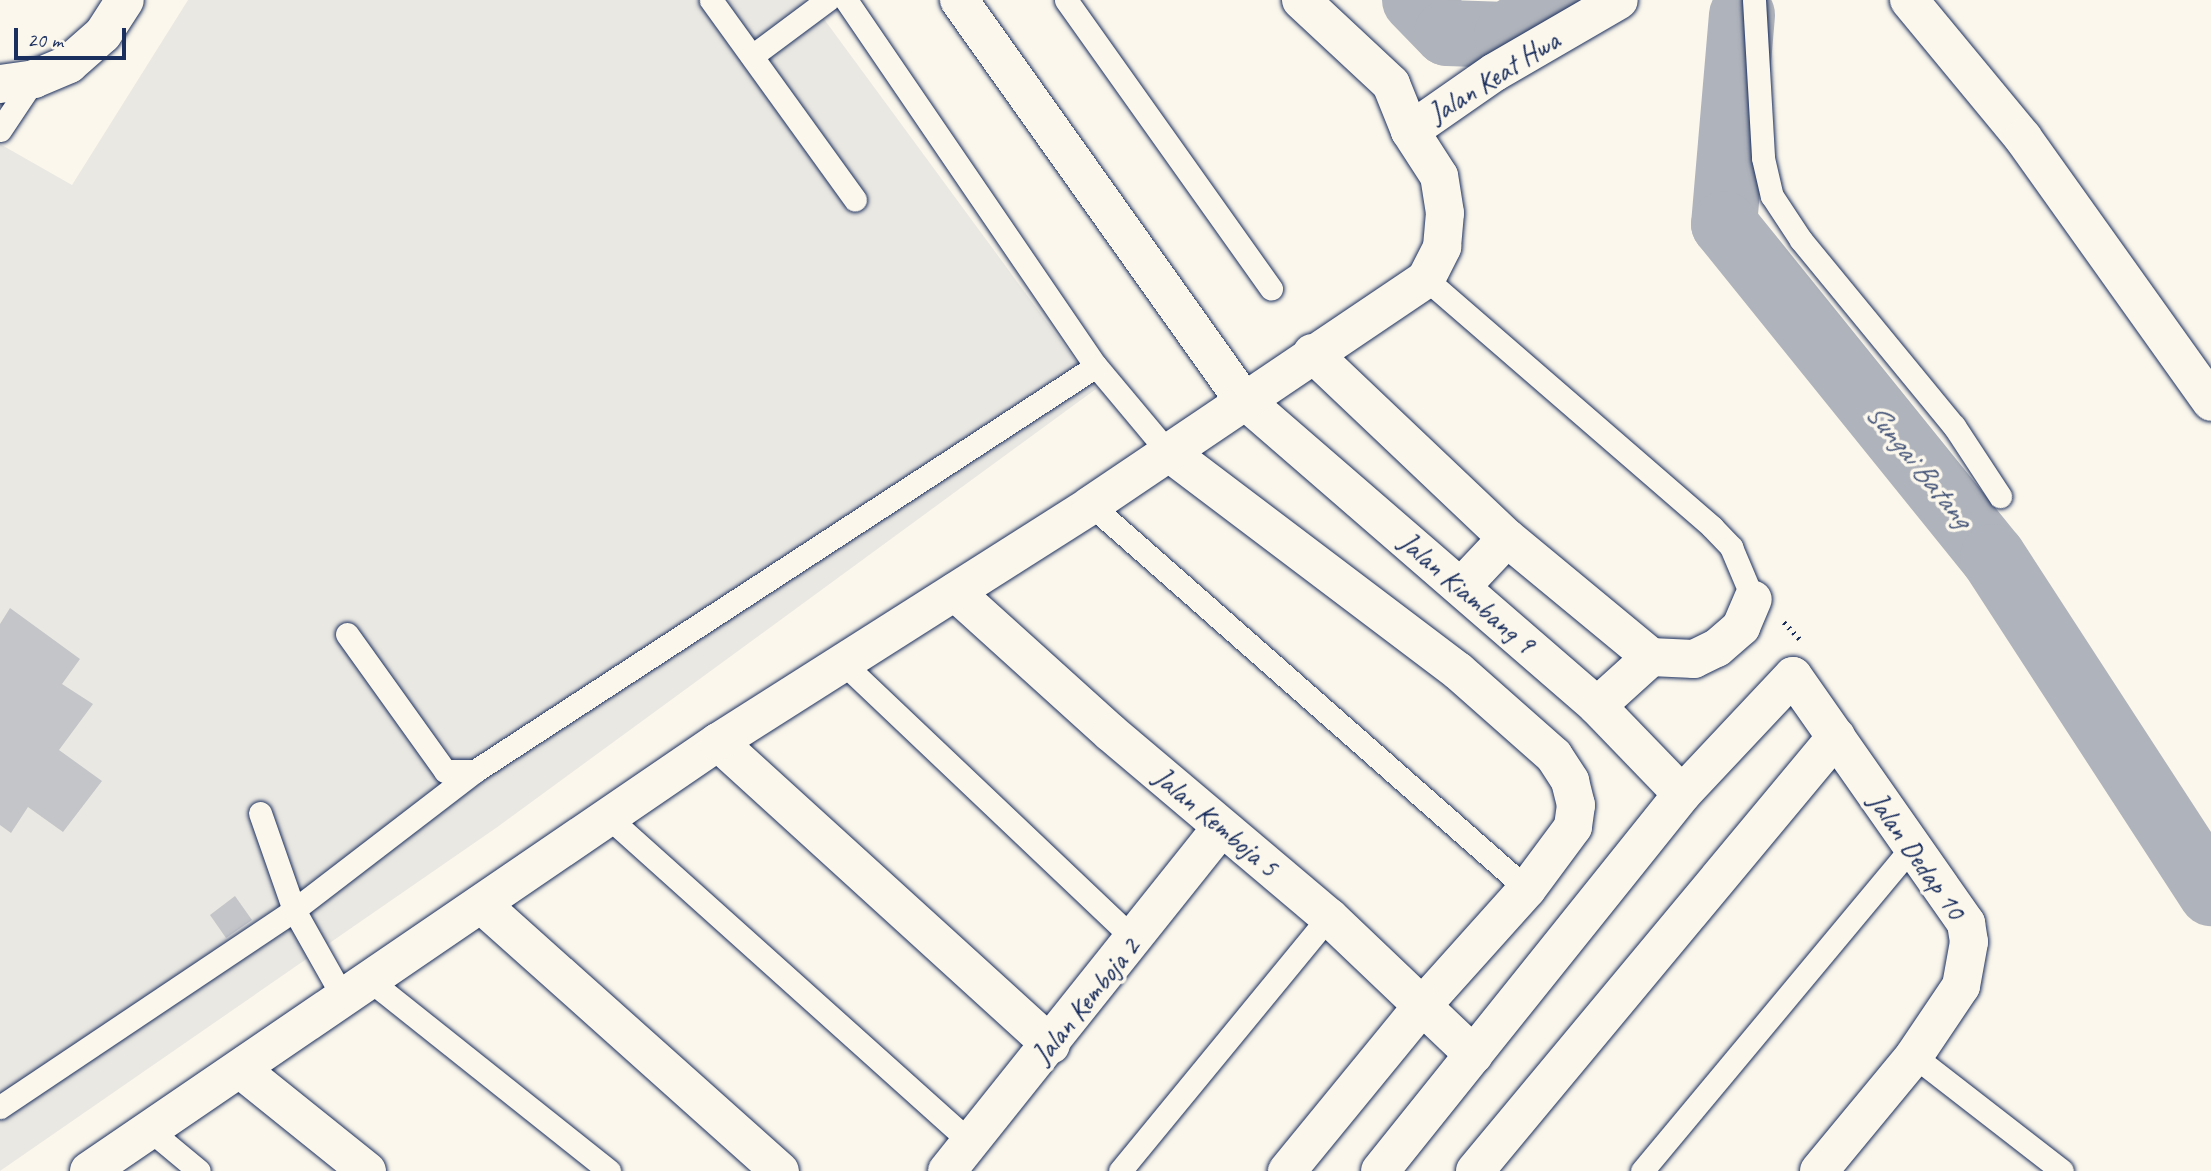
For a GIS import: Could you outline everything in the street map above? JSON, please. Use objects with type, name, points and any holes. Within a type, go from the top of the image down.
[{"type":"street","points":[[17,81],[69,64],[103,34],[125,0]]},
{"type":"street","name":"Jalan Kiambang 9","points":[[959,0],[1243,400],[1597,706],[1682,794]]},
{"type":"street","name":"Jalan Keat Hwa","points":[[1301,0],[1391,84],[1410,131],[1475,85],[1619,0]]},
{"type":"street","points":[[1909,0],[2023,138],[2211,402]]},
{"type":"street","points":[[89,1171],[718,741],[1091,505],[1312,353],[1426,279],[1442,247],[1445,213],[1439,176],[1410,131]]},
{"type":"street","points":[[1312,353],[1507,538],[1651,657],[1695,659],[1717,648],[1741,627],[1753,599]]},
{"type":"street","points":[[1167,451],[1458,671],[1555,756],[1570,780],[1576,805],[1573,827],[1527,890],[1423,1005],[1287,1171]]},
{"type":"street","points":[[1461,587],[1507,538]]},
{"type":"street","name":"Jalan Kemboja 5","points":[[955,592],[1220,828],[1329,917],[1474,1055]]},
{"type":"street","points":[[1597,706],[1651,657]]},
{"type":"street","name":"Jalan Dedap 10","points":[[1682,794],[1793,676],[1910,849],[1966,923],[1969,942],[1961,986],[1914,1056],[1819,1171]]},
{"type":"street","points":[[1475,1171],[1836,737]]},
{"type":"street","points":[[718,741],[1051,1045]]},
{"type":"street","points":[[1380,1171],[1682,794]]},
{"type":"street","name":"Jalan Kemboja 2","points":[[959,1157],[1136,940],[1220,828]]},
{"type":"street","points":[[481,904],[780,1171]]},
{"type":"street","points":[[240,1069],[367,1171]]},
{"type":"lane","points":[[711,0],[855,200]]},
{"type":"lane","points":[[752,56],[827,0]]},
{"type":"lane","points":[[846,0],[1096,366],[1167,451]]},
{"type":"lane","points":[[1066,0],[1271,288]]},
{"type":"lane","points":[[1754,0],[1763,159],[1772,196],[1801,240],[1954,426],[2000,496]]},
{"type":"lane","points":[[0,130],[17,81]]},
{"type":"lane","points":[[1426,279],[1712,527],[1731,547],[1753,599]]},
{"type":"lane","points":[[0,1107],[294,910],[475,771],[1096,366]]},
{"type":"lane","points":[[1091,505],[1527,890]]},
{"type":"lane","points":[[347,634],[445,771],[475,771]]},
{"type":"lane","points":[[842,662],[1136,940]]},
{"type":"lane","points":[[260,813],[294,910],[356,988],[609,1171]]},
{"type":"lane","points":[[607,816],[959,1157]]},
{"type":"lane","points":[[1642,1171],[1910,849]]},
{"type":"lane","points":[[1120,1171],[1329,917]]},
{"type":"lane","points":[[1914,1056],[2062,1171]]},
{"type":"lane","points":[[151,1131],[199,1171]]},
{"type":"shaded area","points":[[188,0],[810,0],[1096,389],[496,828],[0,1171],[0,144],[72,185]]},
{"type":"building","points":[[10,608],[80,659],[62,684],[93,704],[59,750],[102,781],[63,832],[28,807],[11,833],[0,825],[0,624]]},
{"type":"building","points":[[235,896],[252,920],[226,938],[210,915]]},
{"type":"waterway","name":"Sungai Batang","points":[[1415,0],[1447,33],[1507,35],[1558,0]]},
{"type":"waterway","name":"Sungai Batang","points":[[1742,15],[1724,224],[1993,557],[2211,893]]}]
